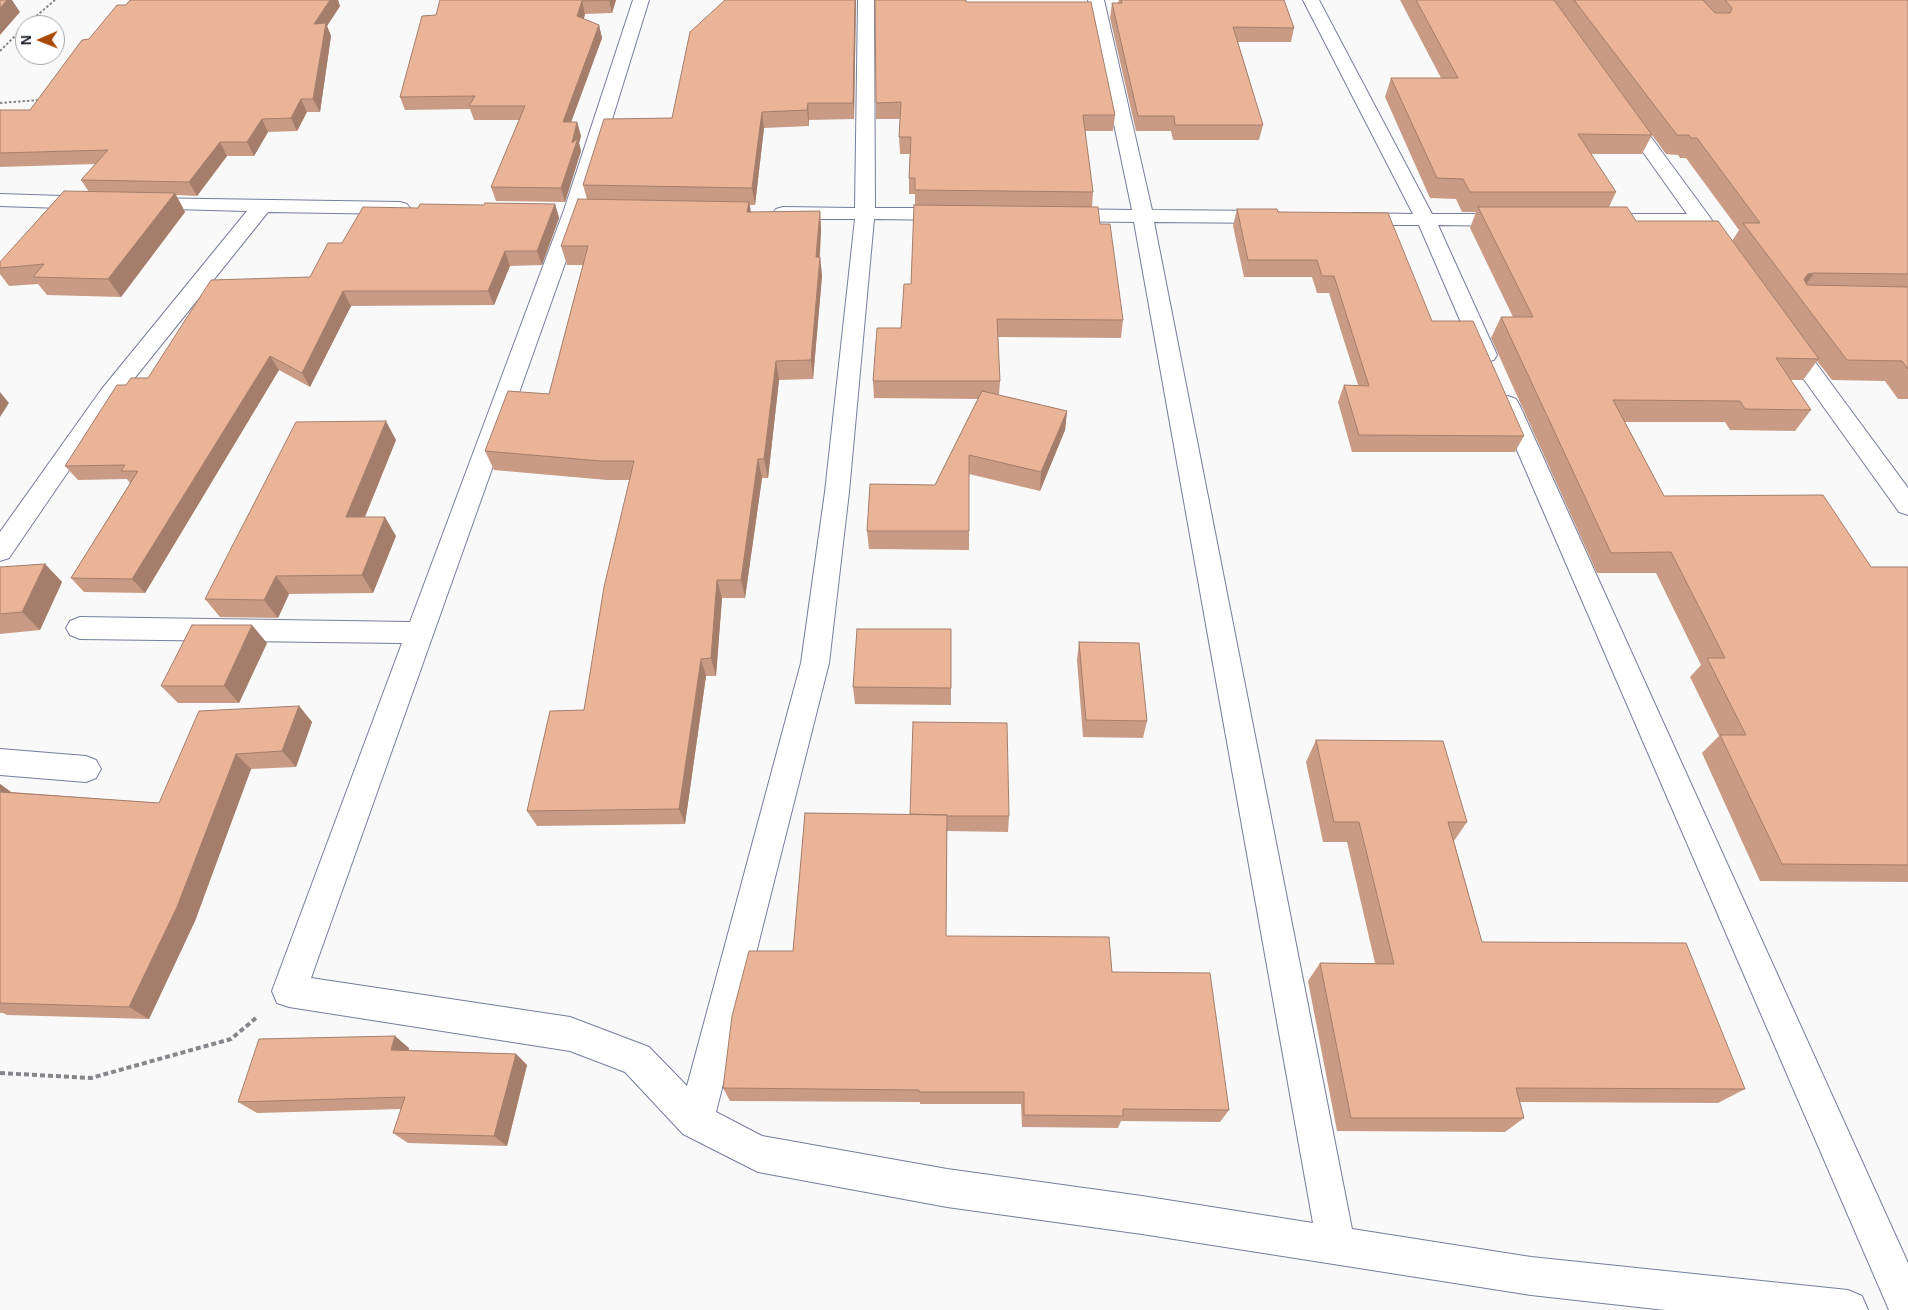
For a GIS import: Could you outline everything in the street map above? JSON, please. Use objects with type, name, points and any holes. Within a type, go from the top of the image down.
[{"type":"street","points":[[641,0],[574,210],[289,991],[570,1034],[637,1059],[696,1121],[758,1154],[947,1188],[1142,1215],[1531,1276],[1848,1310]]},
{"type":"street","points":[[696,1121],[815,663],[838,492],[865,214],[866,0]]},
{"type":"street","points":[[1096,0],[1143,215],[1336,1246]]},
{"type":"street","points":[[1311,0],[1426,220],[1908,1308]]},
{"type":"street","points":[[1616,102],[1718,244]]},
{"type":"street","points":[[0,200],[418,208]]},
{"type":"street","points":[[0,551],[109,395],[262,206]]},
{"type":"street","points":[[768,212],[964,214]]},
{"type":"street","points":[[1044,215],[1290,218]]},
{"type":"street","points":[[1338,218],[1525,220]]},
{"type":"street","points":[[1584,220],[1702,220]]},
{"type":"street","points":[[1775,323],[1908,506]]},
{"type":"street","points":[[80,628],[419,633]]},
{"type":"street","points":[[0,762],[86,769]]},
{"type":"path","points":[[38,15],[55,0]]},
{"type":"path","points":[[0,52],[15,37]]},
{"type":"path","points":[[0,103],[38,100],[46,97]]},
{"type":"path","points":[[0,1072],[91,1078],[231,1039],[289,991]]},
{"type":"building","points":[[0,0],[7,0],[0,8]]},
{"type":"building","points":[[130,0],[330,0],[314,24],[326,23],[313,99],[301,99],[291,118],[262,119],[247,142],[220,142],[189,182],[81,180],[108,150],[0,153],[0,110],[30,110],[82,40],[89,39],[117,5],[126,5]]},
{"type":"building","points":[[440,0],[609,0],[582,1],[577,16],[599,25],[563,122],[577,122],[572,143],[578,138],[561,188],[491,187],[525,106],[469,106],[475,96],[400,97],[422,16],[436,15]]},
{"type":"building","points":[[725,0],[855,0],[853,103],[808,103],[807,110],[762,112],[752,188],[583,185],[604,119],[672,118],[690,32]]},
{"type":"building","points":[[875,0],[1091,2],[1115,115],[1083,115],[1093,192],[915,190],[915,178],[909,178],[911,137],[899,137],[901,102],[876,103]]},
{"type":"building","points":[[1121,0],[1284,0],[1294,28],[1233,27],[1263,125],[1175,125],[1174,116],[1138,116],[1112,3],[1122,3]]},
{"type":"building","points":[[1416,0],[1554,0],[1652,135],[1578,134],[1616,192],[1470,192],[1463,179],[1437,178],[1391,78],[1458,78]]},
{"type":"building","points":[[1574,0],[1703,0],[1715,13],[1730,13],[1732,8],[1725,0],[1908,0],[1908,274],[1814,273],[1808,274],[1804,279],[1807,285],[1908,287],[1908,369],[1902,361],[1847,360],[1743,223],[1760,223],[1697,138],[1691,138],[1689,135],[1677,135]]},
{"type":"building","points":[[64,191],[175,193],[108,279],[33,277],[44,264],[0,268],[0,262]]},
{"type":"building","points":[[578,199],[749,202],[747,212],[820,211],[816,257],[820,257],[811,360],[776,361],[764,459],[758,459],[741,580],[717,580],[711,658],[701,659],[679,809],[527,811],[550,711],[584,710],[604,587],[634,461],[601,461],[485,451],[508,391],[549,394],[588,246],[561,246]]},
{"type":"building","points":[[485,203],[555,204],[537,251],[505,251],[488,291],[343,291],[302,373],[270,356],[132,579],[71,578],[138,471],[121,471],[125,465],[65,466],[117,385],[126,385],[131,378],[148,378],[211,280],[310,277],[328,243],[342,243],[363,207],[418,208],[420,204],[484,205]]},
{"type":"building","points":[[914,205],[1098,207],[1100,224],[1110,224],[1123,320],[997,319],[1000,381],[873,381],[877,328],[901,328],[904,284],[911,284]]},
{"type":"building","points":[[1478,207],[1627,207],[1636,221],[1718,221],[1819,359],[1776,358],[1811,410],[1745,409],[1740,401],[1613,400],[1664,496],[1823,495],[1871,567],[1908,567],[1908,865],[1782,864],[1720,735],[1746,735],[1707,658],[1725,658],[1671,552],[1611,553],[1501,317],[1533,317]]},
{"type":"building","points":[[1237,209],[1277,209],[1278,212],[1388,213],[1432,321],[1473,321],[1524,436],[1359,435],[1344,385],[1369,386],[1334,276],[1322,276],[1317,260],[1248,260]]},
{"type":"building","points":[[982,391],[1067,411],[1041,472],[969,455],[969,531],[867,531],[870,484],[935,485]]},
{"type":"building","points":[[386,421],[346,517],[385,517],[362,575],[276,576],[264,600],[205,599],[296,422]]},
{"type":"building","points":[[45,564],[22,612],[0,614],[0,567]]},
{"type":"building","points":[[192,625],[252,625],[224,686],[161,686]]},
{"type":"building","points":[[857,629],[951,629],[951,688],[853,687]]},
{"type":"building","points":[[1079,642],[1139,643],[1147,721],[1086,720]]},
{"type":"building","points":[[299,706],[282,751],[236,754],[177,907],[129,1007],[0,1003],[0,792],[159,803],[199,711]]},
{"type":"building","points":[[913,722],[1007,723],[1009,816],[910,814]]},
{"type":"building","points":[[1316,740],[1443,741],[1467,822],[1448,822],[1482,942],[1686,943],[1745,1089],[1516,1088],[1524,1118],[1351,1118],[1320,963],[1394,964],[1359,822],[1334,822]]},
{"type":"building","points":[[805,813],[947,815],[946,936],[1109,937],[1112,972],[1210,973],[1229,1110],[1123,1109],[1123,1116],[1024,1115],[1024,1092],[723,1088],[732,1016],[749,951],[793,951]]},
{"type":"building","points":[[395,1036],[391,1050],[516,1054],[494,1136],[393,1133],[405,1097],[238,1102],[259,1039]]}]
